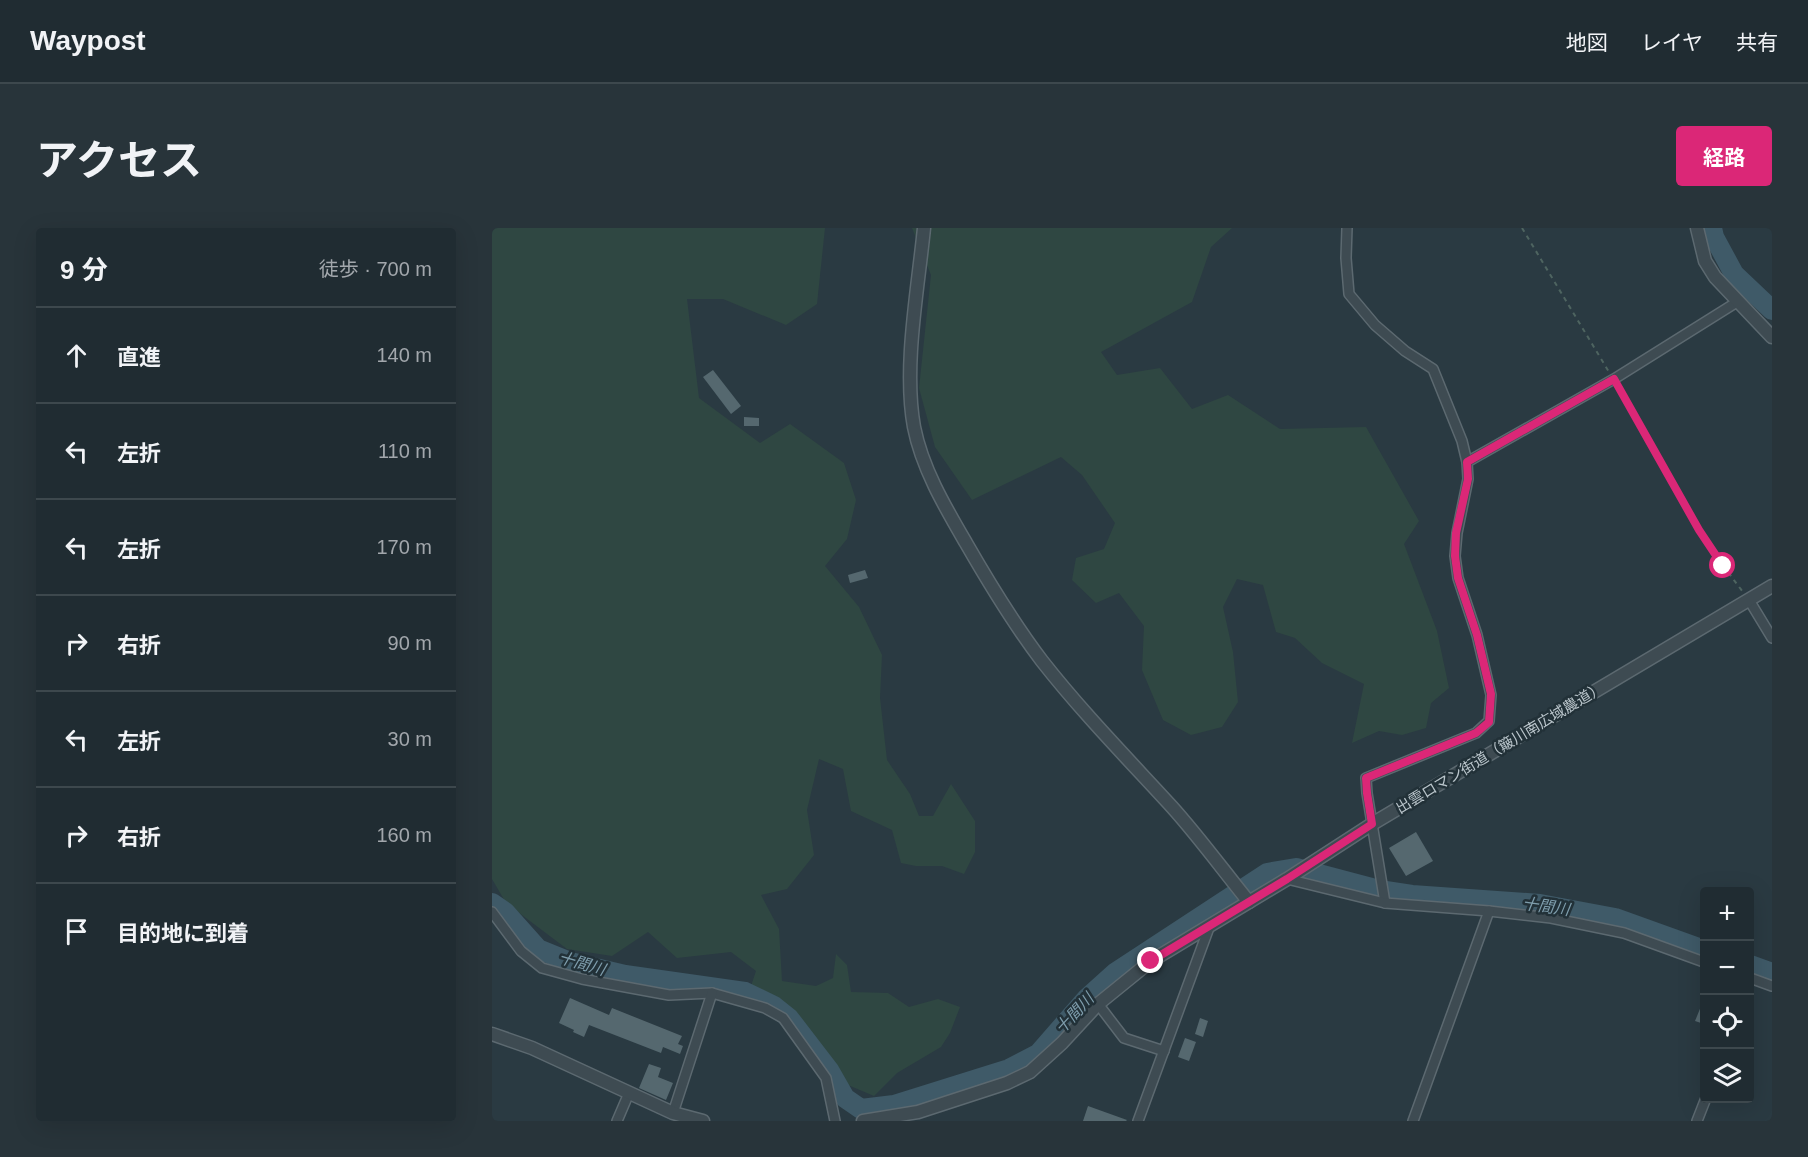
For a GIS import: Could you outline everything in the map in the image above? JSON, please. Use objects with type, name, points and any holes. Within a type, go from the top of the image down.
[{"type":"street","points":[[924,228],[911,362],[911,399],[914,428],[922,456],[938,490],[984,575],[1009,615],[1042,660],[1078,705],[1174,809],[1249,902]]},
{"type":"street","points":[[1347,228],[1346,258],[1349,294],[1375,325],[1405,351],[1432,369],[1462,441],[1468,479],[1456,533],[1455,556],[1458,578],[1477,635],[1491,694],[1489,722],[1476,733],[1366,778],[1385,903]]},
{"type":"street","points":[[1697,228],[1705,261],[1715,277],[1772,337]]},
{"type":"street","points":[[1467,462],[1614,379],[1737,302]]},
{"type":"street","name":"出雲ロマン街道（簸川南広域農道）","points":[[862,1121],[918,1112],[1007,1083],[1030,1072],[1062,1043],[1098,1004],[1151,961],[1287,879],[1372,824],[1772,586]]},
{"type":"street","points":[[1749,600],[1772,638]]},
{"type":"street","points":[[1287,879],[1385,903],[1551,918],[1624,933],[1700,961]]},
{"type":"street","points":[[1413,1121],[1489,911]]},
{"type":"street","points":[[492,912],[521,951],[542,968],[582,979],[669,995],[712,993],[765,1008],[783,1018],[826,1078],[836,1121]]},
{"type":"street","points":[[1138,1121],[1210,925]]},
{"type":"street","points":[[1754,980],[1772,986]]},
{"type":"street","points":[[673,1113],[712,993]]},
{"type":"street","points":[[1098,1004],[1124,1038],[1164,1051]]},
{"type":"street","points":[[492,1034],[532,1048],[673,1113],[703,1121]]},
{"type":"street","points":[[617,1121],[629,1093]]},
{"type":"street","points":[[1698,1121],[1704,1103]]},
{"type":"path","points":[[1522,228],[1614,379],[1699,530],[1749,600]]},
{"type":"green space","points":[[492,228],[825,228],[817,304],[786,325],[723,299],[687,299],[699,398],[760,443],[790,424],[844,463],[856,500],[847,539],[825,566],[859,607],[882,655],[880,698],[887,760],[910,794],[919,816],[933,816],[951,784],[975,821],[975,852],[964,874],[942,866],[916,866],[901,863],[892,830],[851,811],[843,769],[819,759],[807,810],[814,855],[787,889],[761,895],[779,929],[782,981],[816,986],[833,978],[836,954],[847,965],[851,992],[888,993],[909,1007],[938,999],[960,1007],[950,1033],[941,1047],[897,1073],[874,1096],[848,1085],[788,1010],[750,989],[756,971],[731,952],[677,958],[648,932],[612,956],[567,949],[506,903],[492,879]]},
{"type":"green space","points":[[912,228],[1232,228],[1211,247],[1192,302],[1101,352],[1117,375],[1160,368],[1192,409],[1228,395],[1280,429],[1366,427],[1419,521],[1404,544],[1437,631],[1449,688],[1431,703],[1426,728],[1402,735],[1379,731],[1352,743],[1364,684],[1322,663],[1295,638],[1276,632],[1263,585],[1237,579],[1223,607],[1233,652],[1238,702],[1222,727],[1191,735],[1163,720],[1142,670],[1144,626],[1119,593],[1096,603],[1072,580],[1076,558],[1104,549],[1115,523],[1082,475],[1061,457],[972,500],[935,447],[919,388],[931,275]]},
{"type":"building","points":[[713,370],[741,406],[731,414],[703,377]]},
{"type":"building","points":[[744,417],[759,418],[759,426],[744,426]]},
{"type":"building","points":[[865,570],[868,578],[850,583],[848,575]]},
{"type":"building","points":[[1416,832],[1433,861],[1406,876],[1389,848]]},
{"type":"building","points":[[570,998],[609,1015],[612,1008],[682,1036],[678,1044],[683,1046],[680,1054],[663,1047],[661,1053],[589,1025],[584,1037],[573,1032],[574,1030],[559,1023]]},
{"type":"building","points":[[1700,1009],[1700,1023],[1695,1021]]},
{"type":"building","points":[[1200,1018],[1208,1021],[1203,1037],[1195,1034]]},
{"type":"building","points":[[1185,1038],[1196,1042],[1189,1061],[1178,1057]]},
{"type":"building","points":[[649,1064],[661,1068],[658,1077],[673,1083],[666,1100],[639,1088]]},
{"type":"building","points":[[1088,1106],[1127,1120],[1083,1121]]},
{"type":"waterway","points":[[1712,228],[1714,237],[1734,274],[1772,310]]},
{"type":"waterway","name":"十間川","points":[[492,903],[505,912],[538,949],[570,962],[625,975],[745,992],[774,1006],[789,1018],[829,1070],[845,1098],[861,1109],[894,1105],[1009,1069],[1038,1054],[1086,999],[1116,972],[1267,873],[1296,868],[1379,890],[1412,895],[1540,904],[1615,918],[1700,949]]},
{"type":"waterway","name":"十間川","points":[[1754,966],[1772,973]]},
{"type":"route","points":[[1151,961],[1287,879],[1372,824],[1366,778],[1476,733],[1489,722],[1491,694],[1477,635],[1458,578],[1455,556],[1456,533],[1468,479],[1467,462],[1614,379],[1699,530],[1723,566]]}]
